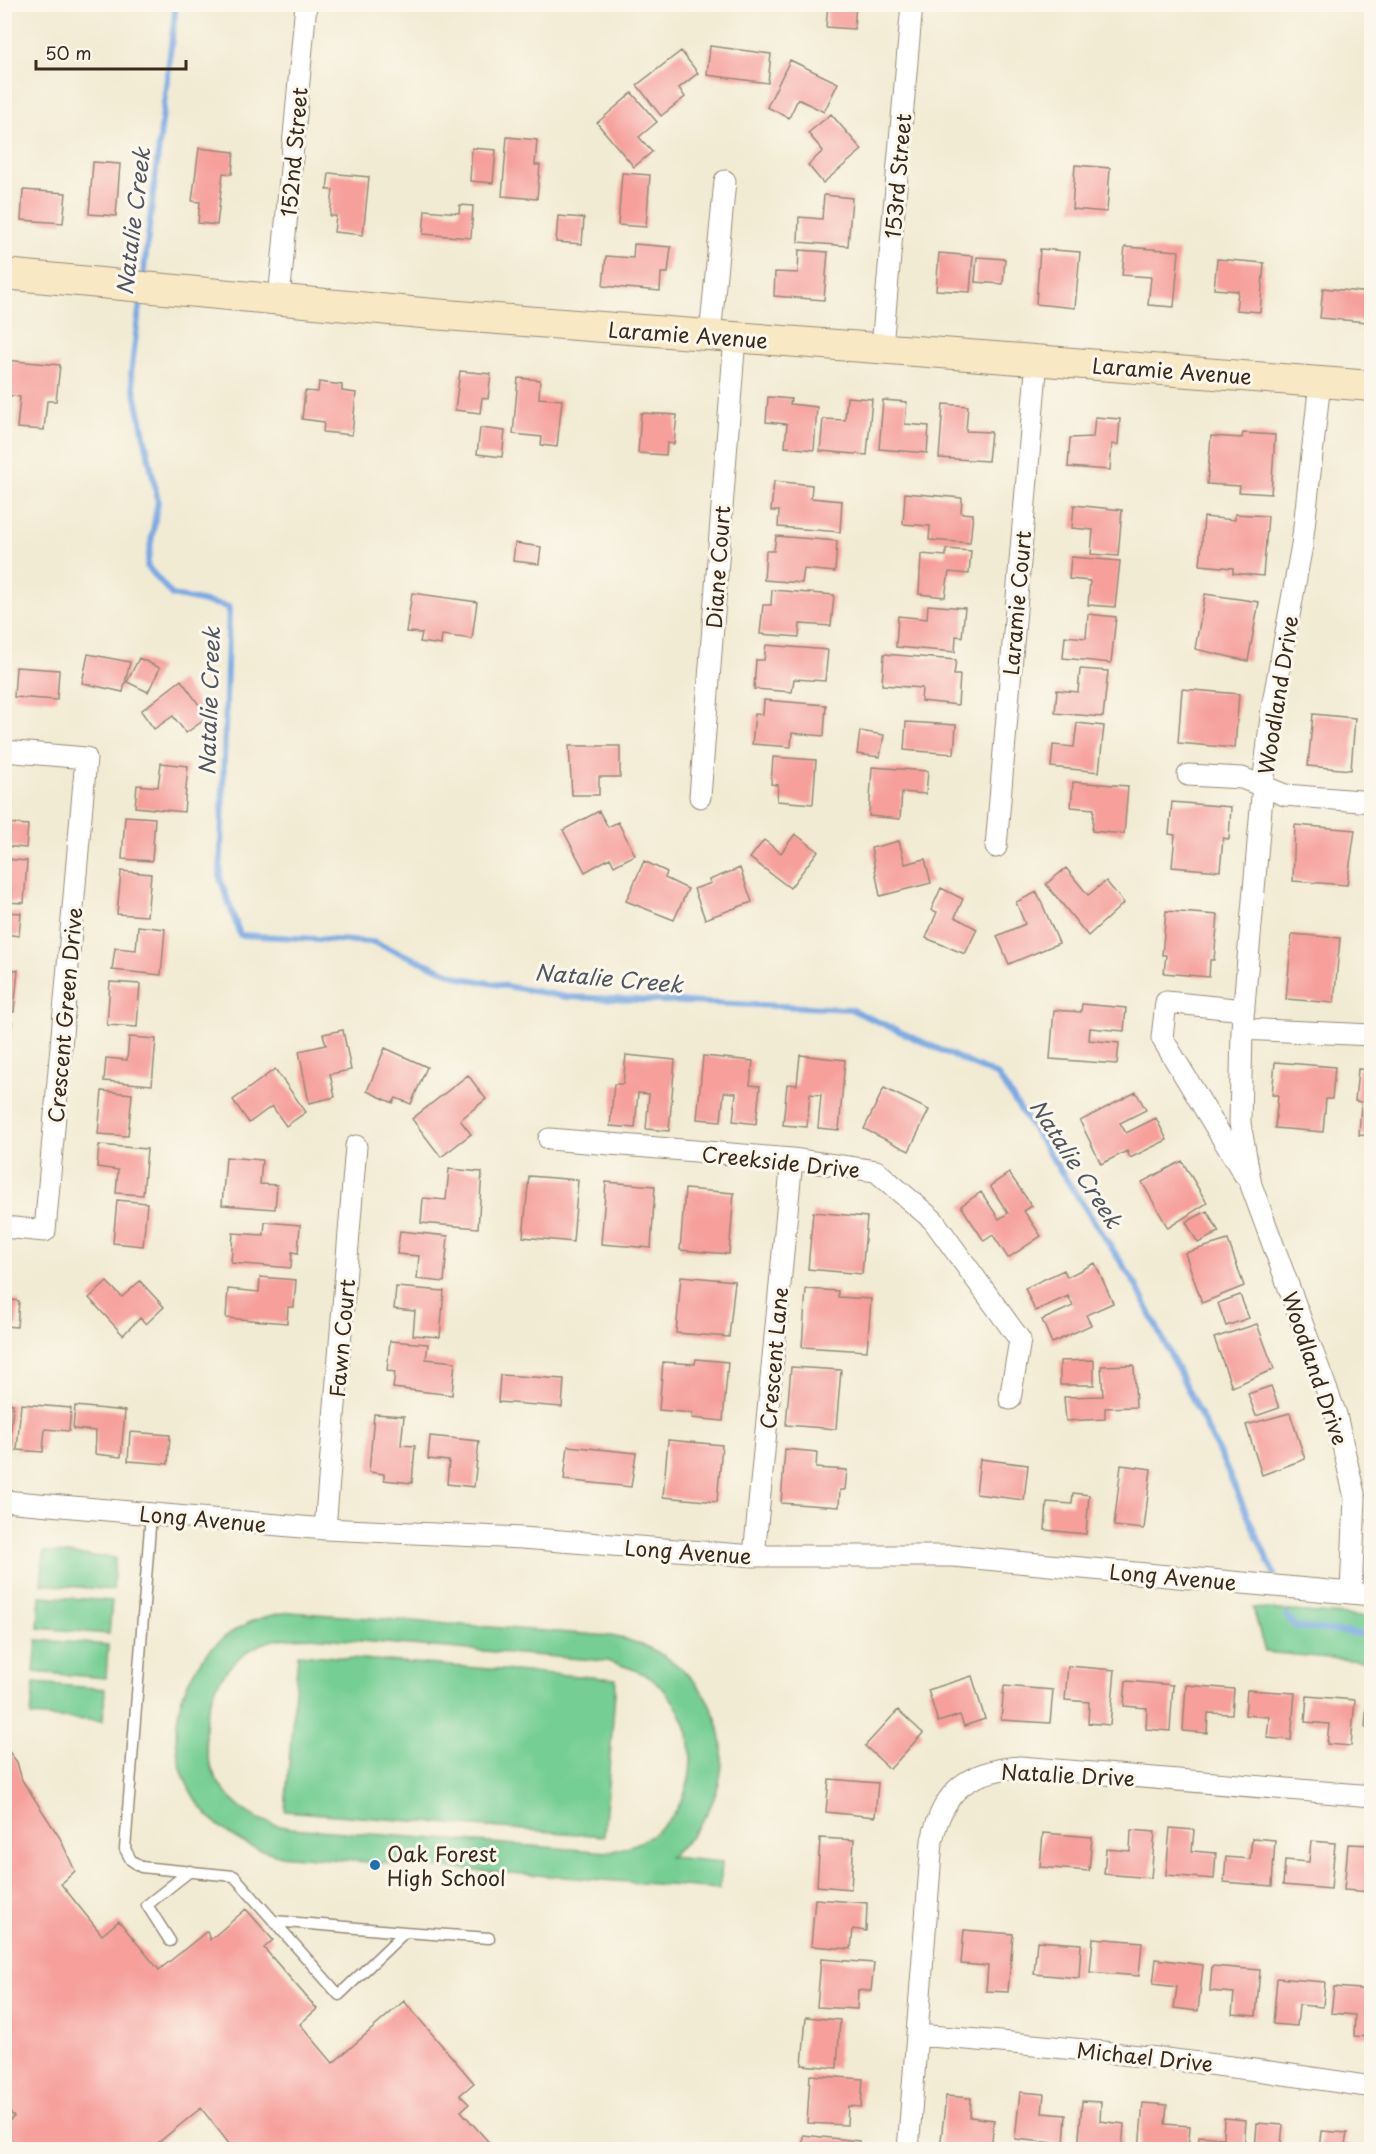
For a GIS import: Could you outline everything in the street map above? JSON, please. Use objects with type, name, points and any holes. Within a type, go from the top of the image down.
[{"type":"street","name":"152nd Street","points":[[279,300],[306,4]]},
{"type":"street","name":"153rd Street","points":[[882,347],[912,4]]},
{"type":"street","name":"Diane Court","points":[[700,797],[722,337],[725,181]]},
{"type":"street","name":"Laramie Avenue","points":[[4,274],[279,300],[722,337],[882,347],[1371,386]]},
{"type":"street","name":"Laramie Court","points":[[996,847],[1037,359]]},
{"type":"street","name":"Woodland Drive","points":[[1320,381],[1302,545],[1272,708],[1263,785],[1243,1020],[1240,1123],[1251,1185],[1338,1426],[1355,1498],[1361,1594]]},
{"type":"street","name":"Crescent Green Drive","points":[[4,751],[86,758],[45,1231],[4,1227]]},
{"type":"street","points":[[1188,775],[1242,778],[1285,795],[1371,802]]},
{"type":"street","name":"Woodland Drive","points":[[1243,1020],[1166,1002],[1162,1038],[1251,1185]]},
{"type":"street","points":[[1243,1020],[1371,1035]]},
{"type":"street","name":"Creekside Drive","points":[[549,1138],[792,1159],[876,1171],[933,1220],[1020,1340],[1010,1399]]},
{"type":"street","name":"Fawn Court","points":[[325,1529],[356,1146]]},
{"type":"street","name":"Crescent Lane","points":[[754,1556],[792,1159]]},
{"type":"street","name":"Long Avenue","points":[[4,1501],[325,1529],[522,1538],[754,1556],[954,1556],[1361,1594]]},
{"type":"street","name":"Natalie Drive","points":[[908,2150],[932,1841],[945,1804],[972,1777],[990,1770],[1020,1767],[1371,1796]]},
{"type":"street","name":"Michael Drive","points":[[918,2035],[1164,2058],[1256,2069],[1371,2087]]},
{"type":"lane","points":[[152,1514],[125,1849],[131,1860],[141,1867],[234,1876],[339,1995],[405,1932]]},
{"type":"lane","points":[[170,1941],[147,1905],[190,1871]]},
{"type":"lane","points":[[274,1921],[489,1938]]},
{"type":"green space","points":[[44,1552],[115,1558],[113,1590],[41,1584]]},
{"type":"green space","points":[[40,1596],[112,1601],[109,1634],[38,1628]]},
{"type":"green space","points":[[1253,1608],[1371,1617],[1371,1662],[1265,1652]]},
{"type":"green space","points":[[290,1612],[611,1636],[651,1649],[682,1669],[705,1696],[718,1727],[722,1760],[715,1794],[698,1827],[669,1857],[722,1862],[720,1889],[278,1855],[237,1839],[202,1808],[183,1775],[176,1739],[180,1704],[194,1671],[218,1643],[250,1622]],"holes":[[[311,1637],[606,1661],[644,1674],[667,1693],[680,1712],[688,1733],[691,1756],[689,1778],[682,1799],[670,1819],[647,1838],[609,1852],[290,1828],[259,1819],[239,1807],[217,1781],[208,1758],[205,1734],[207,1711],[215,1688],[228,1668],[247,1652],[270,1641]]]},
{"type":"green space","points":[[37,1640],[108,1645],[106,1678],[34,1672]]},
{"type":"green space","points":[[298,1654],[616,1679],[604,1836],[285,1811]]},
{"type":"green space","points":[[34,1683],[105,1689],[103,1721],[31,1716]]},
{"type":"building","points":[[828,4],[856,4],[854,29],[826,27]]},
{"type":"building","points":[[710,46],[771,54],[768,83],[707,75]]},
{"type":"building","points":[[681,51],[698,73],[679,88],[685,97],[661,116],[637,85]]},
{"type":"building","points":[[790,60],[838,83],[824,112],[798,99],[789,118],[767,107]]},
{"type":"building","points":[[632,93],[657,122],[639,137],[652,152],[634,167],[597,123]]},
{"type":"building","points":[[831,114],[862,150],[823,183],[808,165],[823,151],[808,133]]},
{"type":"building","points":[[507,137],[537,140],[535,165],[540,165],[537,199],[502,196]]},
{"type":"building","points":[[199,148],[234,152],[232,174],[223,173],[217,225],[198,223],[200,202],[192,201]]},
{"type":"building","points":[[472,148],[496,150],[493,183],[470,181]]},
{"type":"building","points":[[93,162],[120,164],[116,216],[89,214]]},
{"type":"building","points":[[1075,165],[1110,168],[1107,212],[1072,209]]},
{"type":"building","points":[[329,173],[369,177],[363,235],[334,232],[336,216],[330,216],[333,190],[327,190]]},
{"type":"building","points":[[622,173],[650,175],[646,227],[618,225]]},
{"type":"building","points":[[23,190],[66,193],[63,223],[21,220]]},
{"type":"building","points":[[824,195],[852,198],[848,246],[798,242],[799,217],[822,219]]},
{"type":"building","points":[[460,205],[473,206],[471,238],[423,234],[425,210],[459,213]]},
{"type":"building","points":[[558,216],[584,218],[582,244],[556,242]]},
{"type":"building","points":[[634,244],[671,247],[668,273],[661,273],[660,291],[603,286],[606,256],[633,258]]},
{"type":"building","points":[[1125,247],[1179,251],[1174,307],[1148,305],[1151,277],[1122,275]]},
{"type":"building","points":[[1040,249],[1080,252],[1075,308],[1036,304]]},
{"type":"building","points":[[799,250],[828,252],[824,300],[774,296],[775,272],[798,273]]},
{"type":"building","points":[[939,253],[973,256],[970,292],[936,290]]},
{"type":"building","points":[[977,257],[1005,259],[1003,284],[975,282]]},
{"type":"building","points":[[1217,259],[1264,263],[1260,312],[1236,310],[1238,291],[1214,289]]},
{"type":"building","points":[[1323,288],[1370,293],[1368,322],[1320,318]]},
{"type":"building","points":[[4,360],[60,365],[56,401],[47,401],[44,430],[17,428],[20,397],[4,395]]},
{"type":"building","points":[[460,371],[491,374],[488,399],[482,398],[480,413],[455,410]]},
{"type":"building","points":[[518,378],[540,380],[539,398],[562,400],[557,447],[541,445],[542,437],[513,434]]},
{"type":"building","points":[[319,382],[342,385],[342,391],[356,393],[352,435],[323,432],[324,422],[302,419],[305,391],[318,392]]},
{"type":"building","points":[[768,397],[791,399],[790,404],[817,407],[814,450],[785,447],[787,424],[766,422]]},
{"type":"building","points":[[847,397],[872,399],[867,455],[820,451],[823,419],[845,420]]},
{"type":"building","points":[[883,400],[907,402],[905,424],[929,426],[927,453],[879,449]]},
{"type":"building","points":[[943,404],[968,406],[966,431],[991,432],[988,461],[939,458]]},
{"type":"building","points":[[641,413],[677,415],[674,444],[667,443],[666,455],[638,453]]},
{"type":"building","points":[[1095,417],[1120,419],[1118,445],[1112,444],[1110,470],[1068,467],[1070,438],[1093,437]]},
{"type":"building","points":[[480,428],[505,431],[502,457],[477,454]]},
{"type":"building","points":[[1243,433],[1275,435],[1271,494],[1239,492],[1240,486],[1207,484],[1211,436],[1242,438]]},
{"type":"building","points":[[774,481],[812,485],[811,498],[842,501],[840,532],[778,527],[779,511],[771,511]]},
{"type":"building","points":[[905,493],[962,498],[961,513],[973,514],[970,543],[929,540],[930,526],[903,524]]},
{"type":"building","points":[[1074,505],[1122,510],[1118,556],[1091,554],[1093,530],[1072,528]]},
{"type":"building","points":[[1235,514],[1268,516],[1263,576],[1233,573],[1233,568],[1200,565],[1204,517],[1235,520]]},
{"type":"building","points":[[776,536],[837,541],[835,572],[804,569],[802,583],[764,580],[766,551],[774,551]]},
{"type":"building","points":[[515,543],[541,547],[539,564],[513,561]]},
{"type":"building","points":[[946,549],[971,551],[969,574],[949,572],[945,597],[919,594],[921,554],[946,556]]},
{"type":"building","points":[[1071,557],[1120,561],[1115,607],[1088,605],[1090,581],[1069,579]]},
{"type":"building","points":[[772,590],[834,595],[831,626],[800,624],[799,637],[760,634],[763,605],[771,605]]},
{"type":"building","points":[[412,593],[477,602],[472,639],[442,635],[441,645],[420,642],[422,633],[406,632]]},
{"type":"building","points":[[1205,594],[1259,602],[1248,661],[1195,649]]},
{"type":"building","points":[[928,605],[965,608],[962,637],[956,636],[955,652],[896,647],[898,616],[927,619]]},
{"type":"building","points":[[1088,614],[1116,617],[1111,663],[1063,658],[1065,636],[1086,638]]},
{"type":"building","points":[[766,645],[828,650],[825,681],[794,679],[792,692],[754,689],[756,660],[764,660]]},
{"type":"building","points":[[88,654],[130,662],[123,692],[82,683]]},
{"type":"building","points":[[884,654],[956,660],[954,675],[960,675],[958,705],[921,701],[922,688],[882,685]]},
{"type":"building","points":[[139,658],[160,668],[148,692],[127,682]]},
{"type":"building","points":[[16,667],[59,670],[57,700],[14,697]]},
{"type":"building","points":[[1080,669],[1108,671],[1103,717],[1055,713],[1057,690],[1078,692]]},
{"type":"building","points":[[181,680],[208,717],[186,733],[173,716],[154,729],[141,711]]},
{"type":"building","points":[[1182,689],[1239,694],[1235,748],[1178,743]]},
{"type":"building","points":[[764,700],[826,705],[824,736],[792,733],[791,747],[752,744],[755,714],[763,715]]},
{"type":"building","points":[[1313,714],[1355,718],[1351,770],[1308,766]]},
{"type":"building","points":[[906,722],[956,725],[954,754],[904,750]]},
{"type":"building","points":[[1077,723],[1104,726],[1099,772],[1051,767],[1053,745],[1074,747]]},
{"type":"building","points":[[860,731],[884,735],[880,757],[857,754]]},
{"type":"building","points":[[569,746],[620,746],[620,777],[599,777],[599,795],[572,795]]},
{"type":"building","points":[[773,757],[816,760],[813,804],[777,801],[778,785],[771,784]]},
{"type":"building","points":[[161,763],[188,766],[184,812],[135,807],[137,785],[158,787]]},
{"type":"building","points":[[872,767],[928,771],[926,794],[902,792],[900,819],[869,816]]},
{"type":"building","points":[[1073,782],[1128,786],[1124,834],[1092,831],[1094,809],[1071,807]]},
{"type":"building","points":[[4,799],[9,800],[7,823],[28,825],[26,848],[4,846]]},
{"type":"building","points":[[1172,802],[1231,807],[1229,839],[1223,838],[1220,871],[1172,867],[1175,835],[1169,834]]},
{"type":"building","points":[[599,811],[608,827],[618,822],[635,855],[614,866],[610,858],[585,872],[563,830]]},
{"type":"building","points":[[125,816],[155,818],[152,861],[122,859]]},
{"type":"building","points":[[1295,825],[1355,830],[1347,885],[1293,881]]},
{"type":"building","points":[[795,834],[818,851],[790,888],[750,858],[764,840],[781,853]]},
{"type":"building","points":[[899,841],[905,864],[925,859],[931,883],[880,896],[871,848]]},
{"type":"building","points":[[4,859],[27,861],[24,903],[4,902]]},
{"type":"building","points":[[644,861],[667,872],[665,878],[688,889],[674,920],[626,901]]},
{"type":"building","points":[[740,868],[752,902],[705,919],[694,889],[711,883],[709,880]]},
{"type":"building","points":[[1066,868],[1088,895],[1106,881],[1124,903],[1088,936],[1046,884]]},
{"type":"building","points":[[121,871],[151,874],[147,916],[117,914]]},
{"type":"building","points":[[941,888],[963,899],[955,917],[977,929],[965,954],[926,938],[937,912],[931,910]]},
{"type":"building","points":[[1037,892],[1059,943],[1009,964],[997,936],[1025,924],[1016,902]]},
{"type":"building","points":[[1166,911],[1218,915],[1214,960],[1210,960],[1209,977],[1164,973],[1166,955],[1162,955]]},
{"type":"building","points":[[4,912],[21,913],[19,936],[4,934]]},
{"type":"building","points":[[138,926],[165,929],[161,975],[112,970],[115,948],[136,950]]},
{"type":"building","points":[[1292,934],[1340,938],[1334,1003],[1286,999]]},
{"type":"building","points":[[5,969],[18,970],[14,1012],[5,1011]]},
{"type":"building","points":[[110,982],[140,984],[137,1027],[107,1025]]},
{"type":"building","points":[[1082,1004],[1126,1008],[1124,1031],[1090,1028],[1089,1040],[1119,1043],[1117,1064],[1050,1059],[1054,1010],[1081,1012]]},
{"type":"building","points":[[5,1022],[12,1022],[9,1045],[5,1045]]},
{"type":"building","points":[[343,1030],[351,1070],[330,1074],[335,1097],[309,1103],[299,1051],[326,1045],[323,1034]]},
{"type":"building","points":[[129,1037],[156,1039],[152,1085],[104,1081],[106,1058],[127,1060]]},
{"type":"building","points":[[385,1048],[427,1067],[411,1104],[396,1098],[393,1103],[367,1091]]},
{"type":"building","points":[[626,1055],[675,1060],[669,1131],[646,1129],[649,1094],[638,1093],[635,1128],[610,1126],[614,1084],[623,1084]]},
{"type":"building","points":[[800,1055],[845,1060],[839,1130],[818,1128],[821,1095],[810,1094],[807,1127],[783,1125],[787,1084],[797,1085]]},
{"type":"building","points":[[703,1056],[753,1061],[750,1085],[760,1086],[756,1124],[733,1121],[736,1093],[724,1092],[721,1121],[697,1119]]},
{"type":"building","points":[[1275,1062],[1335,1067],[1332,1099],[1326,1099],[1323,1132],[1275,1128],[1278,1095],[1272,1095]]},
{"type":"building","points":[[275,1069],[306,1112],[286,1126],[272,1106],[249,1123],[233,1100]]},
{"type":"building","points":[[1358,1069],[1372,1070],[1372,1136],[1359,1135],[1361,1102],[1355,1101]]},
{"type":"building","points":[[468,1075],[486,1099],[460,1120],[471,1134],[441,1157],[412,1119]]},
{"type":"building","points":[[884,1088],[929,1110],[909,1151],[864,1129]]},
{"type":"building","points":[[102,1091],[132,1094],[128,1136],[98,1134]]},
{"type":"building","points":[[1136,1092],[1146,1110],[1120,1123],[1126,1133],[1156,1118],[1167,1140],[1130,1158],[1127,1151],[1101,1164],[1080,1121]]},
{"type":"building","points":[[99,1145],[147,1149],[143,1195],[116,1193],[118,1170],[97,1167]]},
{"type":"building","points":[[226,1157],[262,1160],[260,1184],[277,1185],[275,1209],[222,1205]]},
{"type":"building","points":[[1182,1161],[1207,1203],[1168,1228],[1142,1182]]},
{"type":"building","points":[[449,1169],[482,1172],[478,1228],[421,1223],[423,1198],[446,1200]]},
{"type":"building","points":[[1009,1173],[1032,1206],[1024,1211],[1041,1236],[1008,1258],[993,1235],[984,1241],[961,1206],[981,1192],[999,1219],[1008,1213],[990,1186]]},
{"type":"building","points":[[529,1176],[578,1180],[573,1242],[523,1237]]},
{"type":"building","points":[[606,1182],[655,1186],[651,1248],[601,1244]]},
{"type":"building","points":[[685,1189],[734,1193],[729,1254],[680,1250]]},
{"type":"building","points":[[117,1200],[147,1203],[143,1246],[113,1243]]},
{"type":"building","points":[[1207,1211],[1219,1232],[1198,1243],[1186,1222]]},
{"type":"building","points":[[813,1212],[867,1217],[862,1274],[808,1269]]},
{"type":"building","points":[[265,1222],[300,1225],[298,1253],[292,1252],[291,1268],[231,1263],[233,1233],[264,1235]]},
{"type":"building","points":[[400,1231],[448,1236],[444,1282],[417,1279],[419,1256],[397,1254]]},
{"type":"building","points":[[1228,1240],[1244,1286],[1202,1303],[1185,1253]]},
{"type":"building","points":[[1095,1263],[1113,1303],[1086,1315],[1091,1325],[1052,1343],[1042,1320],[1073,1306],[1068,1296],[1035,1311],[1025,1288],[1064,1270],[1067,1277]]},
{"type":"building","points":[[681,1276],[735,1281],[729,1337],[676,1333]]},
{"type":"building","points":[[260,1277],[296,1280],[294,1307],[288,1307],[287,1323],[226,1318],[228,1289],[259,1292]]},
{"type":"building","points":[[140,1281],[164,1307],[146,1324],[140,1318],[123,1335],[89,1298],[107,1282],[122,1297]]},
{"type":"building","points":[[396,1287],[444,1291],[440,1337],[413,1335],[415,1311],[394,1309]]},
{"type":"building","points":[[806,1289],[838,1291],[838,1297],[871,1299],[867,1351],[802,1347]]},
{"type":"building","points":[[1240,1295],[1249,1318],[1226,1326],[1218,1303]]},
{"type":"building","points":[[4,1299],[19,1301],[17,1327],[4,1326]]},
{"type":"building","points":[[1257,1324],[1274,1369],[1232,1387],[1214,1338]]},
{"type":"building","points":[[390,1341],[428,1344],[426,1359],[455,1362],[452,1395],[393,1388],[395,1372],[387,1371]]},
{"type":"building","points":[[696,1359],[728,1362],[723,1421],[692,1418],[693,1413],[659,1410],[663,1362],[695,1364]]},
{"type":"building","points":[[1094,1360],[1094,1385],[1060,1385],[1060,1361]]},
{"type":"building","points":[[1134,1365],[1136,1407],[1105,1408],[1105,1419],[1066,1421],[1064,1397],[1103,1396],[1101,1366]]},
{"type":"building","points":[[791,1367],[841,1370],[836,1429],[786,1425]]},
{"type":"building","points":[[500,1375],[564,1379],[562,1407],[498,1402]]},
{"type":"building","points":[[1271,1386],[1279,1408],[1256,1416],[1248,1394]]},
{"type":"building","points":[[4,1403],[13,1404],[9,1450],[4,1449]]},
{"type":"building","points":[[21,1404],[71,1408],[69,1431],[45,1429],[43,1452],[17,1450]]},
{"type":"building","points":[[75,1406],[125,1411],[121,1457],[95,1454],[96,1431],[73,1429]]},
{"type":"building","points":[[1290,1413],[1305,1459],[1262,1475],[1246,1425]]},
{"type":"building","points":[[374,1414],[404,1416],[401,1445],[415,1446],[412,1483],[384,1480],[384,1474],[369,1472]]},
{"type":"building","points":[[130,1432],[170,1435],[168,1464],[128,1461]]},
{"type":"building","points":[[430,1436],[479,1441],[474,1487],[447,1484],[449,1461],[428,1459]]},
{"type":"building","points":[[668,1440],[722,1445],[717,1502],[663,1497]]},
{"type":"building","points":[[568,1446],[636,1453],[631,1487],[564,1480]]},
{"type":"building","points":[[785,1449],[817,1452],[816,1468],[847,1470],[845,1490],[840,1490],[839,1507],[781,1503]]},
{"type":"building","points":[[980,1459],[1028,1465],[1024,1500],[976,1494]]},
{"type":"building","points":[[1121,1465],[1151,1469],[1144,1529],[1114,1526]]},
{"type":"building","points":[[1073,1493],[1089,1495],[1086,1534],[1045,1530],[1047,1502],[1072,1504]]},
{"type":"building","points":[[1068,1666],[1115,1670],[1110,1725],[1088,1723],[1089,1702],[1065,1700]]},
{"type":"building","points":[[972,1676],[985,1719],[964,1726],[960,1715],[938,1722],[928,1690]]},
{"type":"building","points":[[1126,1681],[1173,1685],[1170,1731],[1146,1729],[1147,1708],[1124,1706]]},
{"type":"building","points":[[1186,1685],[1234,1689],[1232,1714],[1208,1713],[1207,1733],[1183,1731]]},
{"type":"building","points":[[1004,1686],[1053,1690],[1050,1723],[1001,1720]]},
{"type":"building","points":[[1247,1690],[1295,1693],[1291,1740],[1267,1738],[1269,1717],[1245,1715]]},
{"type":"building","points":[[1307,1696],[1355,1700],[1351,1746],[1327,1744],[1329,1724],[1305,1722]]},
{"type":"building","points":[[1367,1702],[1372,1702],[1372,1728],[1365,1727]]},
{"type":"building","points":[[898,1710],[923,1733],[890,1769],[865,1746]]},
{"type":"building","points":[[4,1745],[17,1762],[22,1780],[60,1838],[75,1871],[61,1884],[102,1935],[119,1921],[159,1970],[207,1931],[210,1940],[246,1909],[273,1940],[264,1948],[317,2009],[300,2024],[333,2063],[404,2001],[474,2083],[460,2095],[469,2104],[461,2111],[494,2148],[234,2150],[201,2108],[158,2143],[163,2150],[9,2150],[4,2144],[4,2125],[14,2117],[4,2106]]},
{"type":"building","points":[[829,1779],[878,1783],[875,1817],[826,1812]]},
{"type":"building","points":[[1170,1828],[1194,1830],[1192,1851],[1216,1853],[1214,1879],[1166,1875]]},
{"type":"building","points":[[1131,1830],[1155,1832],[1151,1878],[1104,1874],[1106,1849],[1130,1851]]},
{"type":"building","points":[[1043,1833],[1092,1837],[1089,1871],[1040,1867]]},
{"type":"building","points":[[820,1838],[854,1840],[851,1889],[817,1886]]},
{"type":"building","points":[[1252,1838],[1275,1840],[1272,1886],[1224,1882],[1226,1857],[1250,1859]]},
{"type":"building","points":[[1311,1841],[1335,1843],[1331,1889],[1283,1885],[1285,1860],[1309,1862]]},
{"type":"building","points":[[1348,1844],[1371,1845],[1372,1892],[1344,1890]]},
{"type":"building","points":[[815,1899],[867,1903],[866,1931],[853,1929],[851,1949],[811,1946]]},
{"type":"building","points":[[964,1930],[1013,1934],[1008,1992],[986,1991],[988,1966],[961,1964]]},
{"type":"building","points":[[1093,1938],[1142,1942],[1139,1976],[1090,1972]]},
{"type":"building","points":[[1037,1941],[1081,1944],[1079,1978],[1034,1974]]},
{"type":"building","points":[[1366,1948],[1372,1949],[1372,1973],[1364,1972]]},
{"type":"building","points":[[821,1959],[874,1963],[871,1991],[858,1990],[857,2009],[817,2007]]},
{"type":"building","points":[[1156,1959],[1203,1965],[1198,2011],[1174,2008],[1177,1987],[1153,1984]]},
{"type":"building","points":[[1212,1966],[1260,1970],[1256,2016],[1232,2014],[1234,1993],[1210,1991]]},
{"type":"building","points":[[1277,1978],[1325,1982],[1323,2007],[1299,2005],[1297,2026],[1273,2024]]},
{"type":"building","points":[[1334,1987],[1372,1990],[1372,2037],[1354,2036],[1355,2015],[1331,2013]]},
{"type":"building","points":[[806,2017],[840,2020],[837,2068],[802,2065]]},
{"type":"building","points":[[810,2075],[863,2079],[861,2107],[848,2106],[847,2125],[807,2123]]},
{"type":"building","points":[[1020,2092],[1044,2094],[1042,2113],[1066,2115],[1064,2144],[1015,2139]]},
{"type":"building","points":[[946,2096],[971,2098],[970,2117],[994,2120],[991,2150],[940,2149]]},
{"type":"building","points":[[1082,2101],[1101,2102],[1100,2121],[1124,2124],[1122,2150],[1078,2150]]},
{"type":"building","points":[[1143,2103],[1167,2105],[1165,2124],[1190,2126],[1188,2150],[1139,2150]]},
{"type":"building","points":[[1224,2118],[1246,2120],[1244,2150],[1198,2150],[1199,2136],[1223,2138]]},
{"type":"building","points":[[1257,2123],[1283,2125],[1281,2144],[1305,2147],[1305,2150],[1255,2150]]},
{"type":"building","points":[[1322,2131],[1347,2133],[1345,2145],[1368,2147],[1367,2150],[1320,2150]]},
{"type":"building","points":[[803,2135],[859,2141],[858,2150],[802,2150]]},
{"type":"waterway","name":"Natalie Creek","points":[[143,278],[176,4]]},
{"type":"waterway","name":"Natalie Creek","points":[[141,294],[131,374],[158,501],[147,566],[172,595],[229,607],[220,878],[240,935],[373,942],[462,978],[566,997],[850,1009],[998,1076],[1136,1285],[1223,1461],[1274,1574]]},
{"type":"waterway","name":"Natalie Creek","points":[[1286,1615],[1296,1627],[1372,1635]]},
{"type":"place","name":"Oak Forest High School","points":[[375,1865]]}]
